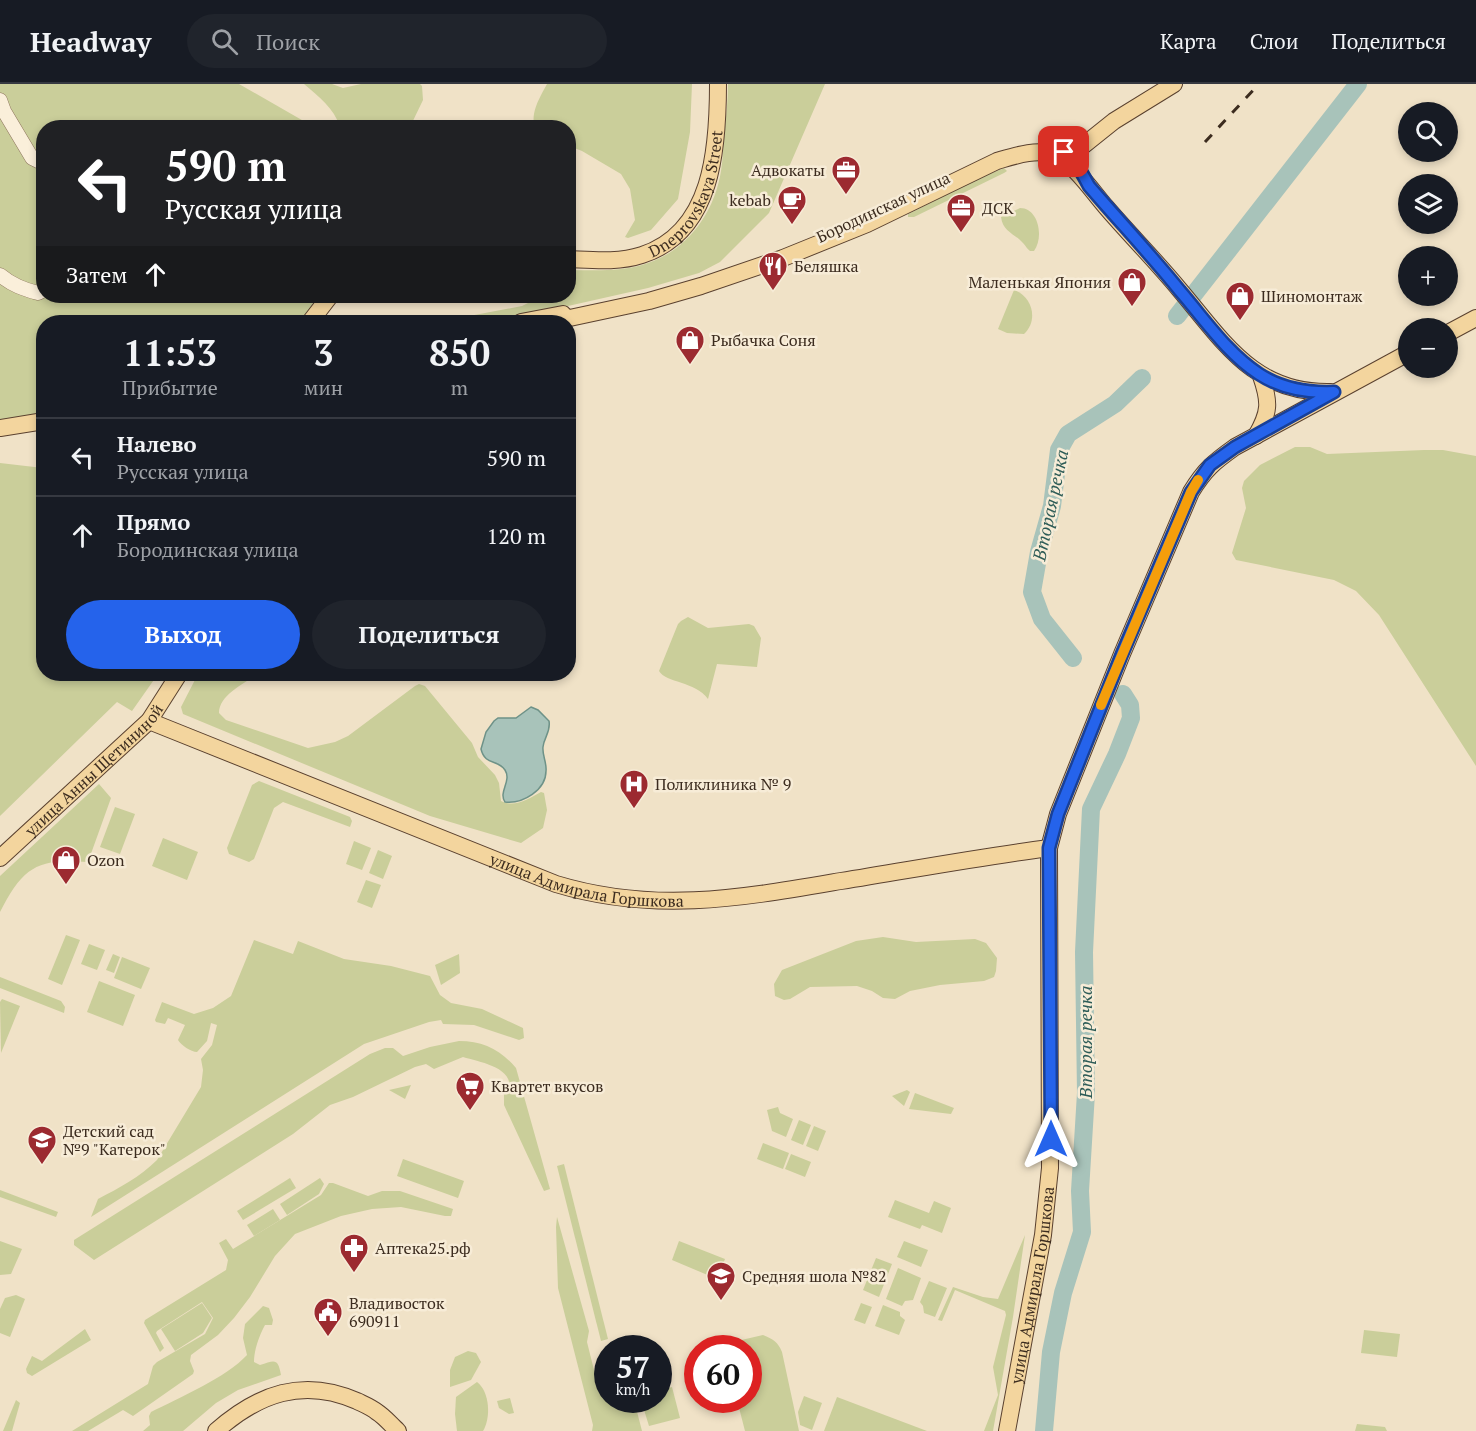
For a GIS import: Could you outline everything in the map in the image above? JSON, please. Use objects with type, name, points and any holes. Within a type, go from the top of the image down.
[{"type":"main road","name":"Dneprovskaya Street","points":[[576,249],[613,250],[636,246],[669,230],[680,218],[704,167],[711,84]]},
{"type":"main road","name":"Dneprovskaya Street","points":[[576,259],[618,260],[640,256],[676,237],[687,225],[697,209],[711,170],[718,84]]},
{"type":"main road","points":[[1174,84],[1114,121],[1067,159],[1080,169],[1089,186],[1236,355],[1261,376],[1291,389],[1309,393],[1334,392]]},
{"type":"main road","name":"Бородинская улица","points":[[554,315],[653,294],[762,259],[866,218],[917,191],[1016,147],[1046,146],[1058,149],[1067,159]]},
{"type":"main road","name":"Бородинская улица","points":[[576,317],[649,301],[764,265],[867,224],[996,161],[1018,154],[1048,153],[1067,159]]},
{"type":"main road","points":[[322,315],[331,303]]},
{"type":"main road","points":[[1458,328],[1476,318]]},
{"type":"main road","name":"улица Адмирала Горшкова","points":[[1007,1431],[1043,1235],[1050,1168],[1049,848],[1058,814],[1122,654],[1191,492],[1210,465],[1235,447],[1398,358]]},
{"type":"main road","points":[[1256,436],[1265,421],[1269,407],[1267,392],[1261,376]]},
{"type":"main road","points":[[0,428],[36,422]]},
{"type":"main road","points":[[0,436],[36,430]]},
{"type":"main road","name":"улица Анны Щетининой","points":[[0,858],[149,721],[175,681]]},
{"type":"main road","name":"улица Адмирала Горшкова","points":[[149,721],[556,884],[618,898],[678,902],[731,898],[980,857],[1049,848]]},
{"type":"main road","points":[[216,1431],[231,1418],[256,1403],[291,1389],[332,1392],[348,1397],[376,1410],[398,1431]]},
{"type":"street","points":[[0,100],[4,111],[32,158],[36,160]]},
{"type":"street","points":[[0,275],[24,290],[36,293]]},
{"type":"green space","points":[[0,84],[239,84],[302,120],[36,120],[36,303],[320,303],[313,315],[36,315],[36,415],[0,421]]},
{"type":"green space","points":[[304,84],[332,84],[343,88],[361,84],[420,84],[423,100],[413,120],[337,120],[320,98]]},
{"type":"green space","points":[[547,84],[692,84],[690,132],[678,199],[651,230],[625,237],[635,220],[630,189],[621,174],[576,149],[576,120],[534,120],[539,100]]},
{"type":"green space","points":[[728,84],[825,84],[769,213],[720,262],[699,273],[648,288],[528,315],[475,315],[528,303],[576,303],[576,270],[615,270],[642,265],[672,251],[684,242],[704,217],[717,187],[721,171]]},
{"type":"green space","points":[[1004,168],[1007,171],[1004,173],[914,217],[908,217],[908,214]]},
{"type":"green space","points":[[1020,208],[1032,213],[1038,225],[1039,239],[1034,251],[1030,251],[1006,229],[1002,222],[1001,217]]},
{"type":"green space","points":[[1014,290],[1025,297],[1031,309],[1031,322],[1024,334],[1007,333],[998,329]]},
{"type":"green space","points":[[1295,447],[1310,447],[1327,454],[1443,450],[1476,456],[1476,766],[1379,615],[1356,591],[1334,580],[1236,560],[1232,553],[1246,508],[1242,488],[1244,481],[1260,465]]},
{"type":"green space","points":[[0,463],[36,467],[36,681],[153,681],[132,711],[117,702],[0,816]]},
{"type":"green space","points":[[688,617],[708,628],[749,624],[754,626],[761,638],[757,667],[717,664],[708,699],[689,685],[663,675],[659,671],[678,624]]},
{"type":"green space","points":[[194,681],[246,681],[228,695],[219,713],[226,720],[308,748],[335,742],[348,736],[415,686],[419,684],[425,686],[472,743],[478,757],[495,775],[499,783],[501,801],[511,804],[526,800],[541,792],[544,793],[547,810],[543,828],[521,843],[430,816],[183,714],[181,707]]},
{"type":"green space","points":[[259,781],[350,817],[352,821],[350,827],[283,802],[274,808],[254,859],[249,862],[229,854],[227,848],[252,785]]},
{"type":"green space","points":[[99,784],[111,798],[88,862],[56,862],[34,869],[16,885],[0,912],[0,876]]},
{"type":"green space","points":[[115,807],[135,814],[120,854],[100,847]]},
{"type":"green space","points":[[163,838],[198,852],[187,880],[152,866]]},
{"type":"green space","points":[[354,841],[371,848],[362,870],[346,864]]},
{"type":"green space","points":[[378,850],[392,856],[383,879],[369,873]]},
{"type":"green space","points":[[366,880],[381,885],[372,908],[357,902]]},
{"type":"green space","points":[[66,935],[80,940],[62,985],[48,979]]},
{"type":"green space","points":[[883,937],[916,942],[975,939],[986,943],[997,958],[996,971],[994,977],[984,981],[940,985],[910,991],[895,999],[883,998],[857,986],[810,987],[784,1000],[775,996],[774,984],[782,970],[856,941]]},
{"type":"green space","points":[[254,940],[293,954],[298,941],[344,959],[391,966],[430,976],[440,995],[451,1003],[482,1009],[523,1028],[524,1038],[519,1040],[474,1025],[443,1024],[441,1020],[364,1044],[91,1217],[98,1199],[136,1177],[157,1160],[201,1087],[203,1070],[201,1059],[212,1045],[217,1025],[211,1023],[207,1041],[197,1052],[192,1051],[178,1040],[185,1025],[168,1018],[165,1024],[156,1022],[162,1002],[194,1014],[213,1008],[231,996]]},
{"type":"green space","points":[[89,944],[105,950],[97,970],[81,964]]},
{"type":"green space","points":[[113,954],[120,957],[114,973],[106,970]]},
{"type":"green space","points":[[459,954],[460,973],[441,985],[435,965]]},
{"type":"green space","points":[[122,957],[150,968],[141,989],[114,978]]},
{"type":"green space","points":[[0,977],[61,1001],[65,1007],[64,1013],[0,988]]},
{"type":"green space","points":[[99,981],[135,995],[123,1026],[87,1012]]},
{"type":"green space","points":[[2,999],[20,1006],[1,1053],[0,1002]]},
{"type":"green space","points":[[459,1041],[491,1048],[504,1056],[516,1068],[550,1189],[544,1191],[504,1105],[504,1091],[510,1086],[508,1079],[499,1069],[463,1057],[434,1069],[426,1064],[415,1067],[353,1097],[330,1105],[293,1134],[94,1260],[74,1245],[74,1240],[370,1054],[385,1048],[393,1048],[403,1056]]},
{"type":"green space","points":[[411,1085],[405,1099],[389,1090]]},
{"type":"green space","points":[[907,1090],[910,1092],[904,1106],[892,1096]]},
{"type":"green space","points":[[915,1093],[954,1108],[951,1114],[909,1109]]},
{"type":"green space","points":[[778,1107],[780,1113],[793,1119],[786,1137],[772,1131],[767,1110]]},
{"type":"green space","points":[[799,1120],[811,1125],[803,1145],[791,1140]]},
{"type":"green space","points":[[814,1126],[826,1131],[818,1151],[806,1146]]},
{"type":"green space","points":[[763,1143],[789,1153],[783,1169],[757,1159]]},
{"type":"green space","points":[[791,1154],[811,1162],[805,1177],[785,1169]]},
{"type":"green space","points":[[403,1159],[464,1181],[458,1198],[397,1176]]},
{"type":"green space","points":[[564,1164],[607,1335],[599,1335],[557,1166]]},
{"type":"green space","points":[[290,1178],[296,1188],[243,1220],[237,1211]]},
{"type":"green space","points":[[320,1178],[324,1184],[319,1194],[287,1215],[280,1204]]},
{"type":"green space","points":[[329,1183],[368,1196],[382,1191],[400,1191],[453,1209],[451,1216],[445,1216],[401,1207],[372,1209],[341,1216],[295,1234],[275,1256],[234,1318],[218,1335],[191,1355],[193,1374],[133,1416],[123,1410],[88,1431],[72,1431],[148,1384],[153,1366],[157,1362],[205,1334],[213,1318],[202,1302],[157,1331],[164,1348],[160,1352],[144,1323],[145,1320],[226,1270],[228,1260],[219,1243],[226,1239],[233,1249],[321,1195]]},
{"type":"green space","points":[[0,1190],[58,1212],[56,1217],[0,1197]]},
{"type":"green space","points":[[895,1200],[929,1213],[934,1201],[951,1208],[942,1233],[922,1225],[920,1229],[888,1217]]},
{"type":"green space","points":[[273,1209],[280,1220],[254,1236],[247,1225]]},
{"type":"green space","points":[[557,1217],[589,1331],[587,1342],[594,1370],[594,1413],[637,1413],[642,1431],[592,1431],[593,1425],[558,1288]]},
{"type":"green space","points":[[1025,1235],[993,1431],[984,1431],[998,1395],[993,1367],[1006,1315],[1005,1311],[955,1290],[942,1321],[938,1320],[953,1287],[983,1297],[998,1299]]},
{"type":"green space","points":[[0,1241],[22,1249],[11,1274],[0,1275]]},
{"type":"green space","points":[[679,1241],[725,1259],[717,1279],[672,1260]]},
{"type":"green space","points":[[904,1241],[928,1250],[921,1267],[897,1257]]},
{"type":"green space","points":[[876,1258],[892,1264],[879,1297],[863,1290]]},
{"type":"green space","points":[[898,1268],[921,1278],[913,1300],[905,1301],[902,1306],[886,1299]]},
{"type":"green space","points":[[929,1281],[947,1288],[935,1317],[924,1313],[920,1302]]},
{"type":"green space","points":[[16,1295],[25,1299],[10,1337],[0,1333],[0,1309],[5,1298]]},
{"type":"green space","points":[[202,1303],[212,1318],[203,1333],[175,1351],[161,1329]]},
{"type":"green space","points":[[861,1303],[872,1307],[865,1324],[854,1320]]},
{"type":"green space","points":[[883,1305],[900,1312],[900,1316],[905,1320],[899,1335],[875,1326]]},
{"type":"green space","points":[[263,1306],[269,1308],[273,1320],[272,1325],[265,1325],[256,1348],[254,1362],[260,1365],[275,1362],[279,1366],[281,1375],[238,1390],[216,1403],[183,1431],[143,1431],[150,1425],[151,1412],[215,1379],[247,1355],[243,1338],[245,1324]]},
{"type":"green space","points":[[85,1329],[91,1340],[32,1376],[27,1373],[26,1369],[32,1356],[42,1361]]},
{"type":"green space","points":[[1364,1330],[1400,1334],[1397,1357],[1361,1353]]},
{"type":"green space","points":[[762,1335],[775,1341],[782,1352],[799,1431],[745,1431],[740,1413],[762,1413]]},
{"type":"green space","points":[[468,1351],[476,1353],[481,1362],[471,1380],[450,1387],[450,1370],[455,1357]]},
{"type":"green space","points":[[477,1382],[487,1398],[486,1426],[483,1431],[457,1431],[456,1397]]},
{"type":"green space","points":[[672,1387],[680,1418],[649,1426],[645,1413],[672,1413]]},
{"type":"green space","points":[[804,1396],[822,1403],[812,1430],[800,1425],[798,1412]]},
{"type":"green space","points":[[837,1397],[927,1431],[824,1431]]},
{"type":"green space","points":[[510,1398],[514,1413],[509,1414],[499,1408],[497,1401]]},
{"type":"green space","points":[[16,1400],[20,1403],[12,1431],[3,1431]]},
{"type":"green space","points":[[1357,1424],[1385,1427],[1387,1431],[1355,1431]]},
{"type":"water","points":[[531,707],[538,710],[549,721],[543,747],[545,778],[538,790],[526,798],[505,802],[503,794],[507,774],[499,764],[485,758],[481,749],[486,732],[494,721],[498,718],[516,718]]},
{"type":"waterway","name":"Вторая речка","points":[[1177,316],[1358,84]]},
{"type":"waterway","name":"Вторая речка","points":[[1073,658],[1042,619],[1032,592],[1039,552],[1052,506],[1059,450],[1068,434],[1115,404],[1142,378]]},
{"type":"waterway","name":"Вторая речка","points":[[1044,1431],[1051,1352],[1063,1293],[1082,1232],[1080,1191],[1086,1093],[1084,952],[1091,809],[1131,718],[1130,705],[1123,694]]},
{"type":"railway","points":[[1205,142],[1259,84]]},
{"type":"slow traffic","points":[[1101,705],[1198,480]]},
{"type":"place","name":"Адвокаты","points":[[846,196]]},
{"type":"place","name":"kebab","points":[[792,226]]},
{"type":"place","name":"ДСК","points":[[961,234]]},
{"type":"place","name":"Беляшка","points":[[773,292]]},
{"type":"place","name":"Маленькая Япония","points":[[1132,308]]},
{"type":"place","name":"Шиномонтаж","points":[[1240,322]]},
{"type":"place","name":"Рыбачка Соня","points":[[690,366]]},
{"type":"place","name":"Поликлиника № 9","points":[[634,810]]},
{"type":"place","name":"Ozon","points":[[66,886]]},
{"type":"place","name":"Квартет вкусов","points":[[470,1112]]},
{"type":"place","name":"Детский сад №9 \"Катерок\"","points":[[42,1166]]},
{"type":"place","name":"Аптека25.рф","points":[[354,1274]]},
{"type":"place","name":"Средняя шола №82","points":[[721,1302]]},
{"type":"place","name":"Владивосток 690911","points":[[328,1338]]},
{"type":"route","points":[[1051,1139],[1049,848],[1058,814],[1122,654],[1191,492],[1199,479],[1210,465],[1235,447],[1334,392],[1309,393],[1291,389],[1261,376],[1243,362],[1089,186],[1080,169],[1064,152]]}]
